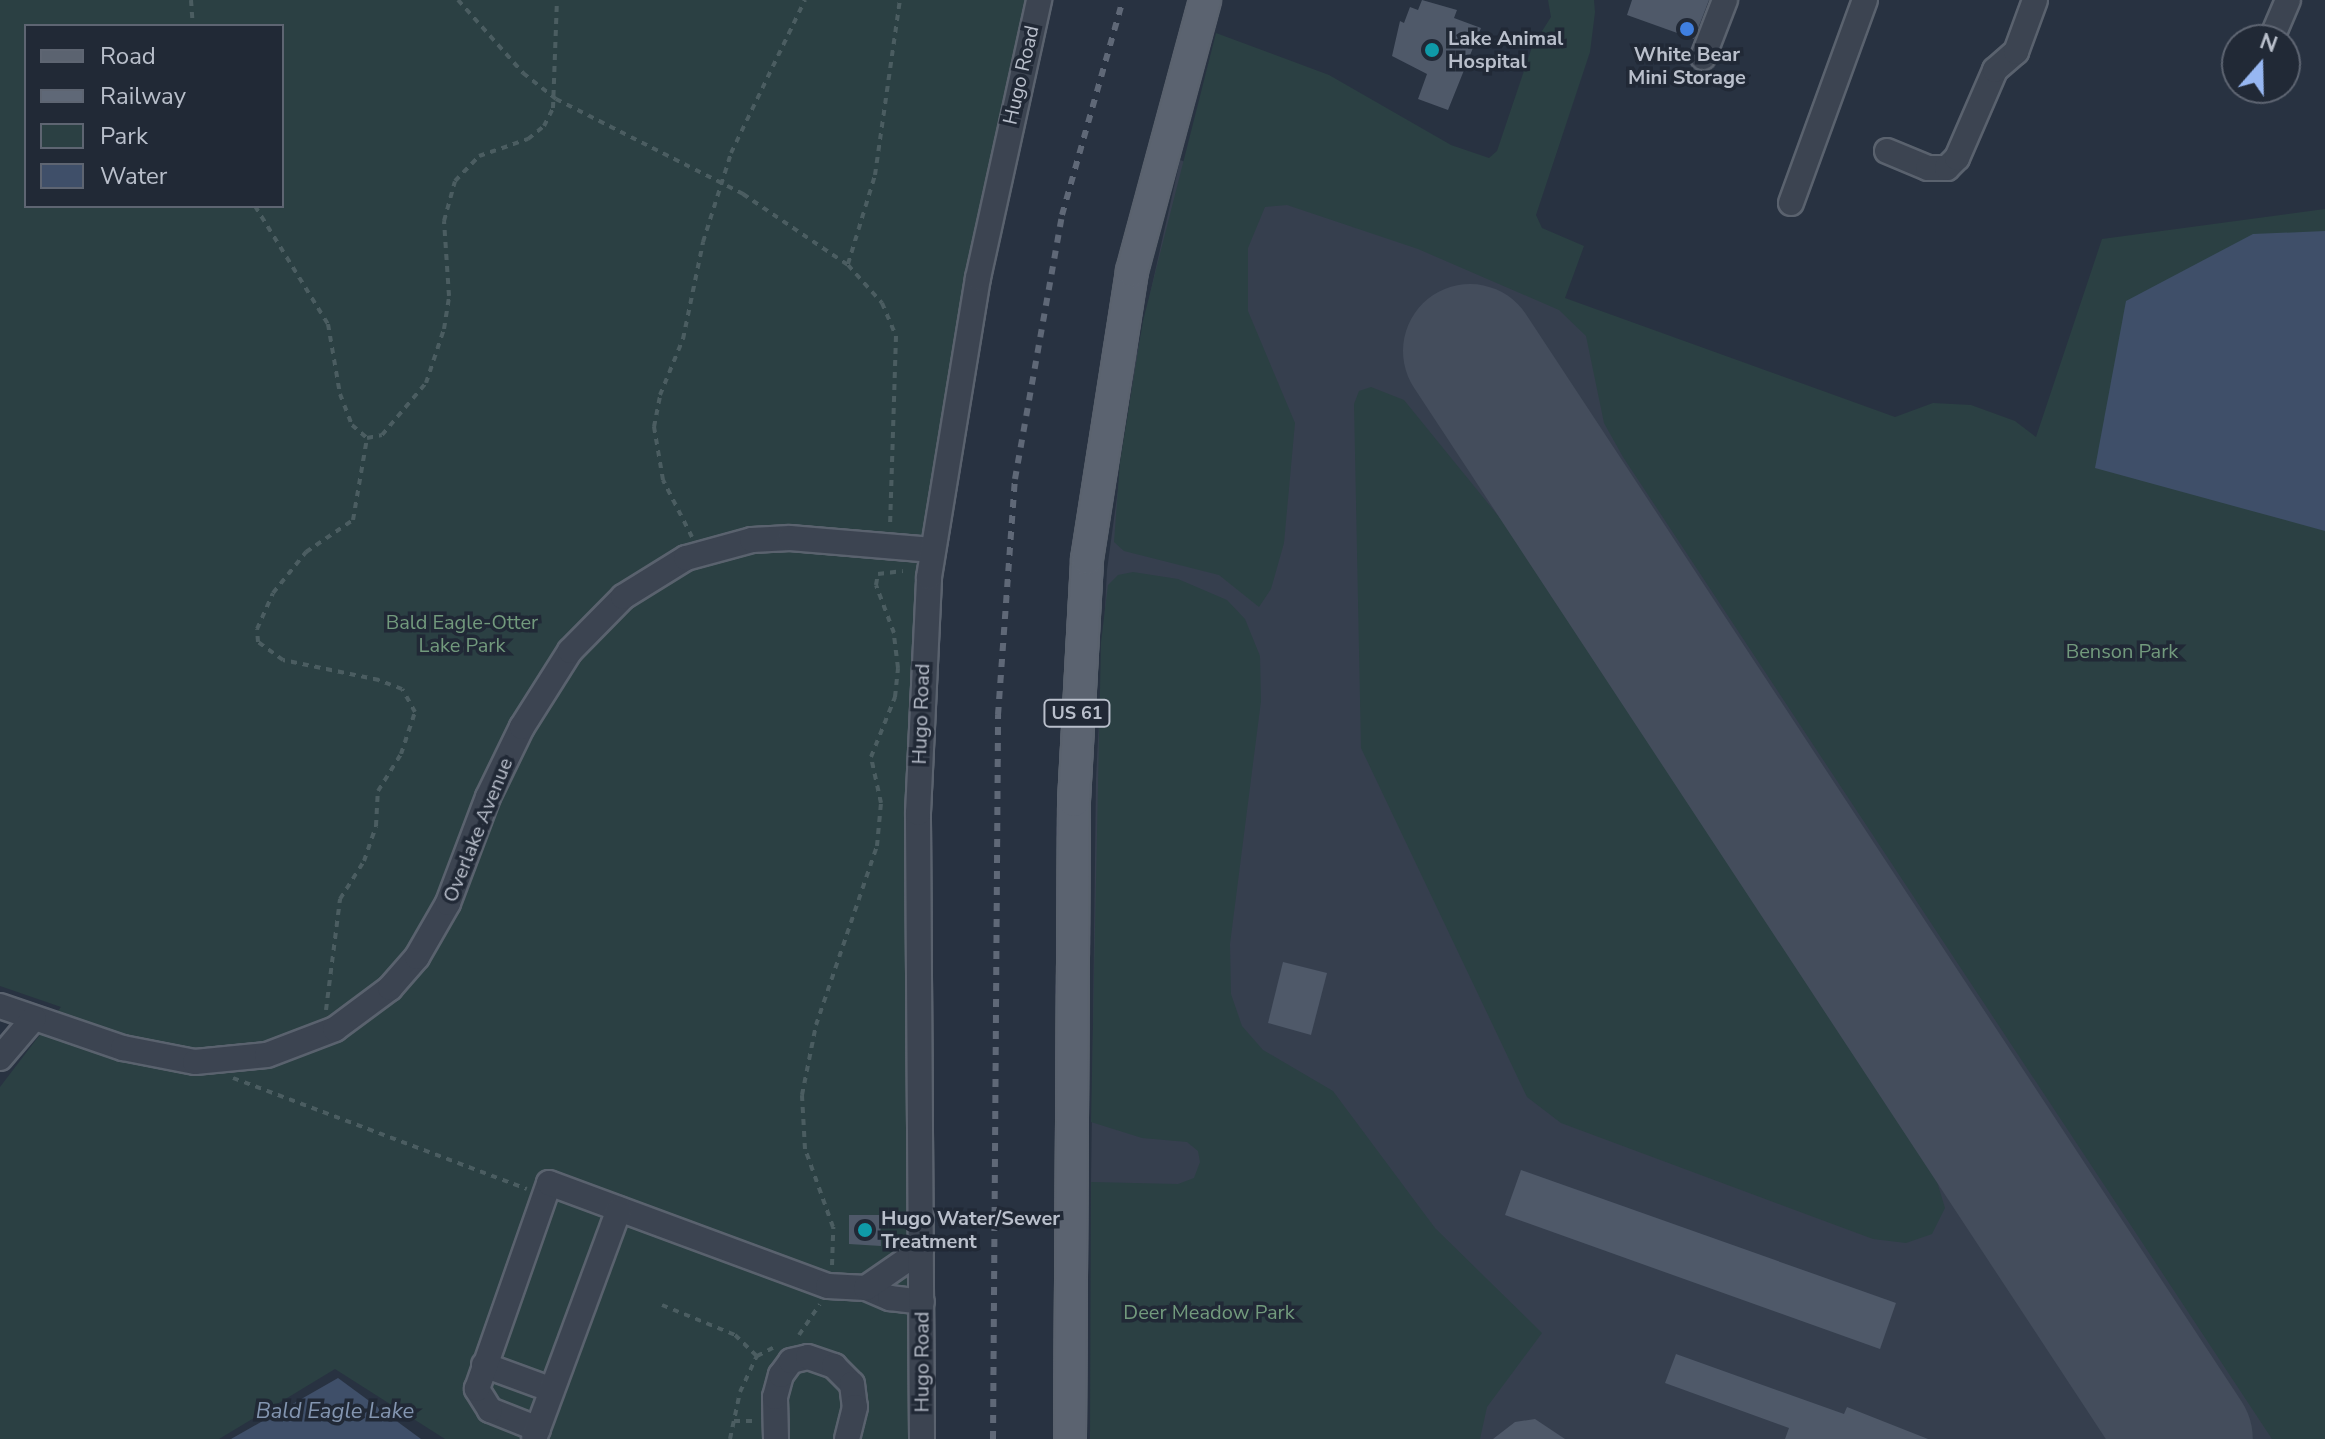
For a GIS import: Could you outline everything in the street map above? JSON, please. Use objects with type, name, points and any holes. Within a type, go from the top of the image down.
[{"type":"main road","name":"US 61","points":[[1070,1439],[1075,772],[1087,559],[1132,271],[1205,0]]},
{"type":"street","name":"Hugo Road","points":[[922,1439],[918,813],[932,550],[978,278],[1039,0]]},
{"type":"street","points":[[1703,57],[1725,0]]},
{"type":"street","points":[[1791,203],[1865,0]]},
{"type":"street","points":[[1887,151],[1928,168],[1947,168],[1957,158],[1995,70],[2016,52],[2035,0]]},
{"type":"street","points":[[2278,24],[2288,0]]},
{"type":"street","name":"Overlake Avenue","points":[[0,1006],[154,1057],[221,1061],[267,1055],[330,1031],[390,988],[437,927],[488,797],[522,727],[570,651],[623,597],[652,576],[700,553],[752,540],[790,538],[932,550]]},
{"type":"street","points":[[0,1058],[34,1018]]},
{"type":"street","points":[[619,1209],[536,1434],[490,1410],[477,1389],[549,1183],[828,1286],[866,1288],[890,1298],[922,1302]]},
{"type":"street","points":[[866,1288],[921,1250]]},
{"type":"street","points":[[776,1439],[775,1397],[781,1375],[791,1361],[808,1357],[834,1366],[852,1384],[855,1407],[847,1439]]},
{"type":"street","points":[[484,1365],[552,1390]]},
{"type":"path","points":[[191,0],[193,24]]},
{"type":"path","points":[[458,0],[523,73],[556,99],[721,181],[848,265],[882,303],[896,336],[894,507],[878,574],[898,668],[895,697],[871,757],[881,803],[877,846],[816,1025],[802,1095],[805,1149],[833,1227],[828,1286],[812,1323],[791,1340]]},
{"type":"path","points":[[367,438],[382,435],[396,424],[434,364],[449,296],[444,221],[455,181],[479,156],[528,139],[544,126],[556,99],[557,0]]},
{"type":"path","points":[[700,553],[663,480],[654,427],[660,395],[683,339],[721,181],[747,114],[805,0]]},
{"type":"path","points":[[848,265],[875,175],[900,0]]},
{"type":"path","points":[[256,208],[280,253],[315,297],[328,324],[344,405],[352,425],[367,438]]},
{"type":"path","points":[[330,1031],[325,1002],[340,899],[364,861],[376,826],[378,791],[401,754],[415,712],[402,689],[379,680],[283,660],[258,642],[257,629],[273,593],[306,552],[353,520],[367,438]]},
{"type":"path","points":[[878,574],[916,566],[932,550]]},
{"type":"path","points":[[221,1061],[237,1083],[544,1196]]},
{"type":"path","points":[[662,1305],[735,1335],[757,1356]]},
{"type":"path","points":[[730,1439],[740,1392],[757,1356],[780,1345]]},
{"type":"shaded area","points":[[1180,160],[1638,325],[2325,1439],[1327,1439],[1091,1186],[1096,778],[1107,570],[1136,357]]},
{"type":"green space","name":"Bald Eagle-Otter Lake Park","points":[[0,0],[1039,0],[929,577],[922,1439],[445,1439],[335,1369],[219,1439],[0,1439],[0,1087],[61,1007],[0,986]]},
{"type":"green space","name":"Benson Park","points":[[1548,0],[1594,0],[1595,12],[1590,52],[1536,215],[1542,228],[1584,246],[1565,298],[1895,417],[1933,403],[1971,405],[2015,421],[2036,437],[2102,239],[2325,209],[2325,1439],[2272,1439],[1623,457],[1604,423],[1586,336],[1559,310],[1418,249],[1287,205],[1265,207],[1248,248],[1248,311],[1295,423],[1284,543],[1271,589],[1259,607],[1219,575],[1124,551],[1114,542],[1120,462],[1143,321],[1216,33],[1329,75],[1451,145],[1489,158],[1497,151],[1532,47],[1551,17]]},
{"type":"green space","points":[[1371,387],[1404,400],[1504,523],[1932,1165],[1945,1208],[1932,1234],[1906,1243],[1873,1239],[1561,1123],[1527,1097],[1361,748],[1354,404],[1359,391]]},
{"type":"green space","name":"Deer Meadow Park","points":[[1133,572],[1178,579],[1227,600],[1245,619],[1260,656],[1261,701],[1230,944],[1231,994],[1242,1026],[1263,1050],[1333,1091],[1435,1228],[1542,1333],[1487,1407],[1480,1439],[1090,1439],[1091,1182],[1178,1184],[1194,1178],[1200,1162],[1198,1151],[1187,1142],[1142,1138],[1091,1122],[1101,642],[1108,585],[1118,575]]},
{"type":"water","points":[[2325,231],[2325,531],[2095,468],[2126,301],[2253,234]]},
{"type":"water","name":"Bald Eagle Lake","points":[[338,1378],[421,1439],[231,1439]]},
{"type":"building","name":"Lake Animal Hospital","points":[[1422,0],[1457,10],[1454,18],[1481,28],[1448,110],[1418,99],[1427,74],[1392,56],[1400,21],[1404,23],[1410,7],[1418,10]]},
{"type":"building","name":"White Bear Mini Storage","points":[[1632,0],[1709,0],[1694,39],[1627,15]]},
{"type":"building","points":[[1283,962],[1327,973],[1311,1035],[1268,1023]]},
{"type":"building","points":[[1521,1170],[1896,1303],[1880,1349],[1505,1215]]},
{"type":"building","name":"Hugo Water/Sewer Treatment","points":[[849,1215],[880,1215],[881,1246],[849,1244]]},
{"type":"building","points":[[1676,1354],[1844,1414],[1847,1407],[1928,1439],[1785,1439],[1789,1428],[1665,1383]]},
{"type":"building","points":[[1535,1419],[1565,1439],[1493,1439],[1515,1422]]},
{"type":"runway","points":[[1470,351],[2186,1439]]},
{"type":"railway","points":[[993,1439],[998,715],[1015,479],[1062,215],[1123,0]]},
{"type":"place","name":"White Bear Mini Storage","points":[[1687,29]]},
{"type":"place","name":"Lake Animal Hospital","points":[[1432,50]]},
{"type":"place","name":"Hugo Water/Sewer Treatment","points":[[865,1230]]}]
